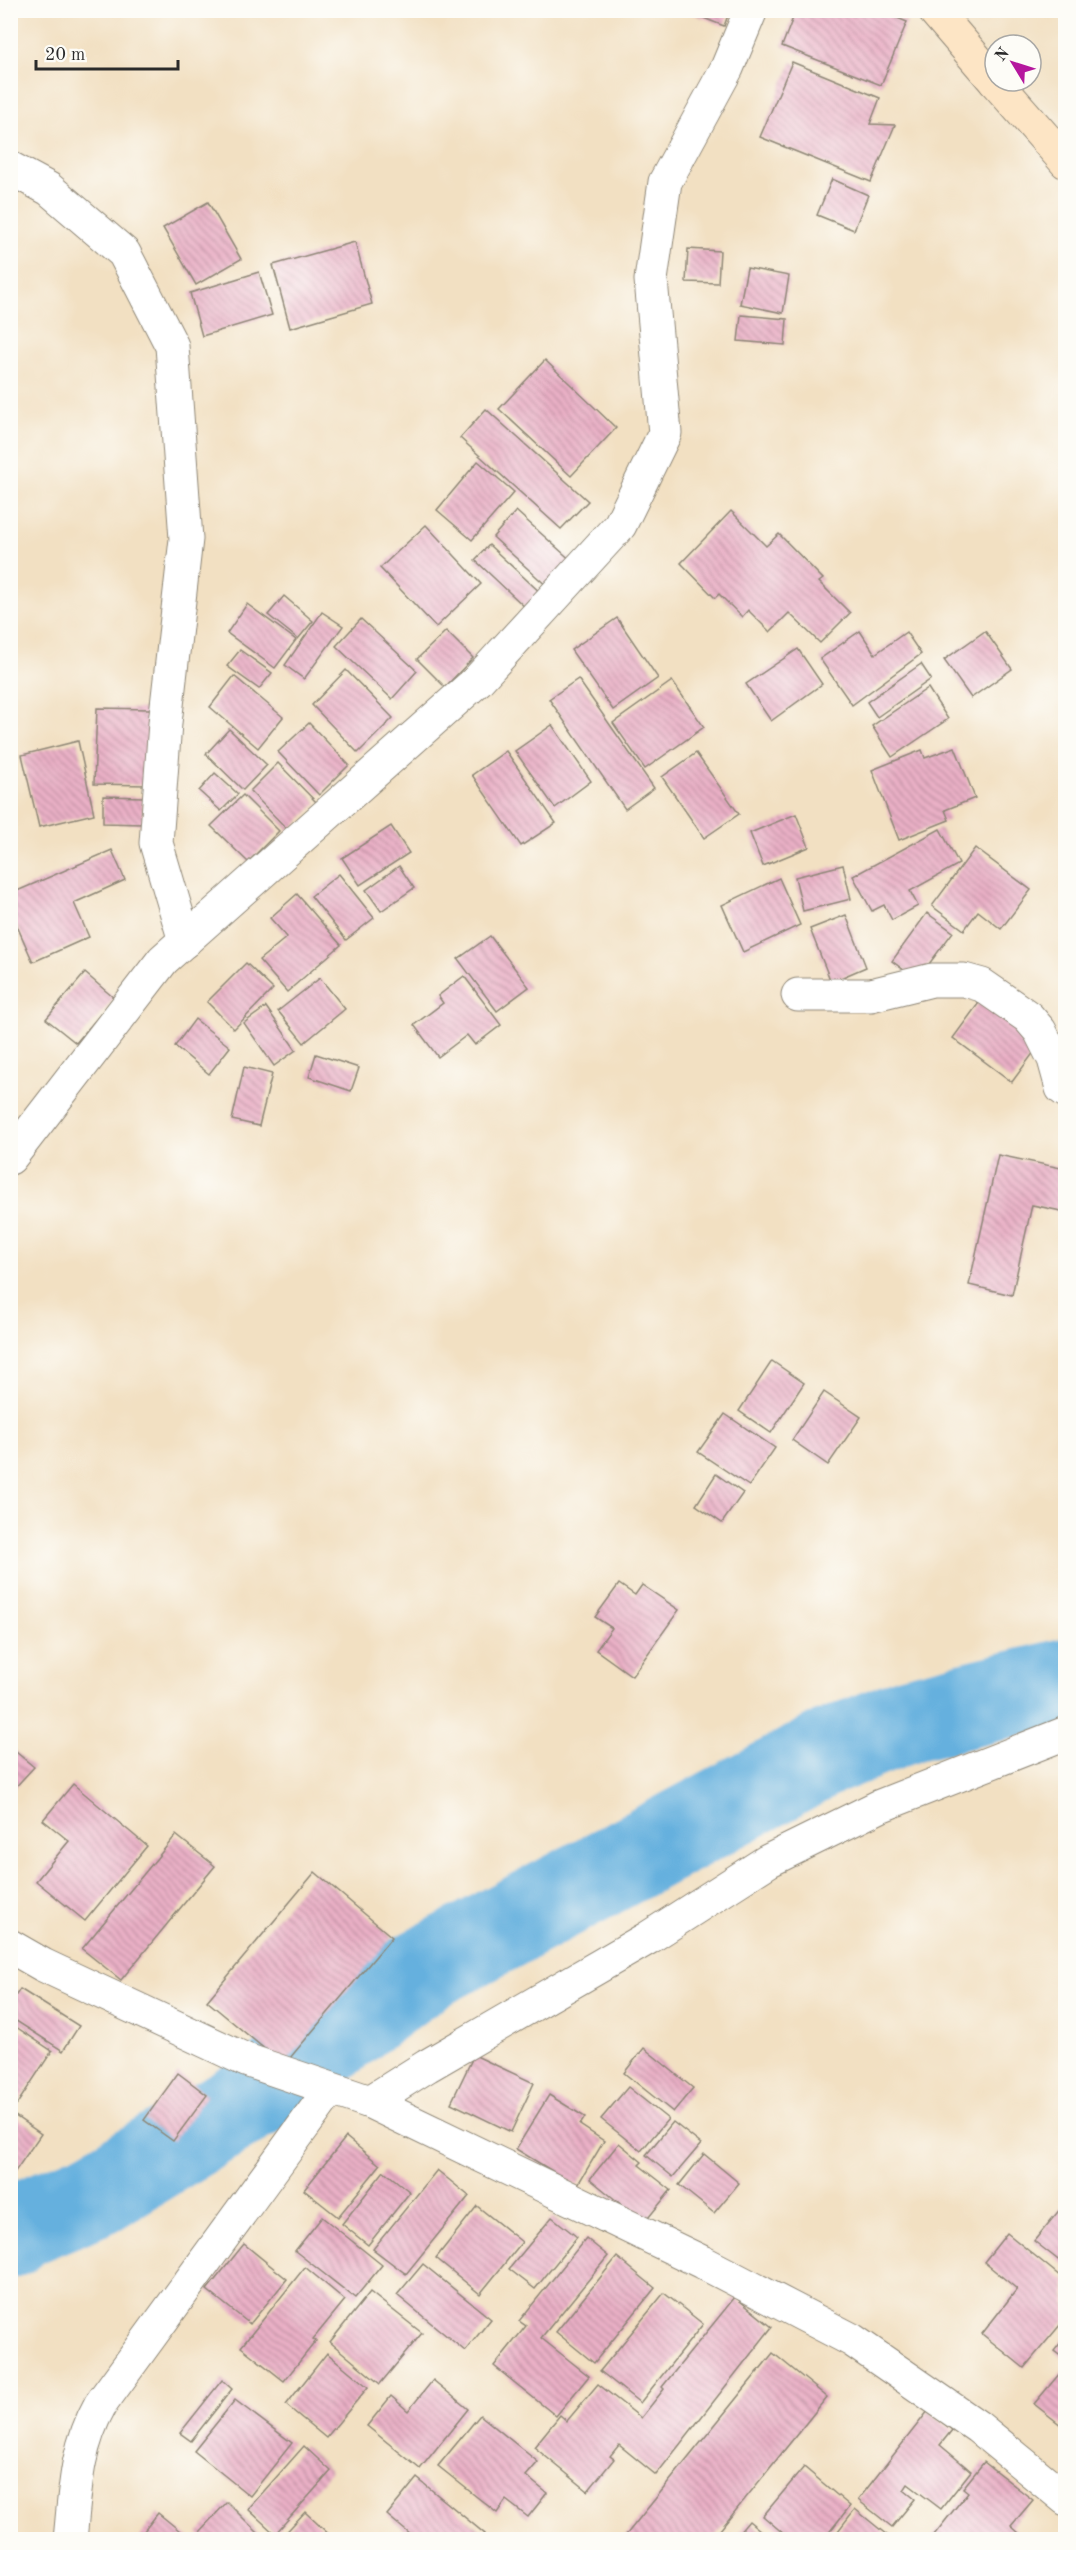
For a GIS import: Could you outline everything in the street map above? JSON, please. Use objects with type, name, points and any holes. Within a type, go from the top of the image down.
[{"type":"main road","points":[[934,10],[983,67]]},
{"type":"main road","points":[[1005,93],[1065,162]]},
{"type":"street","points":[[10,1158],[163,960],[477,681],[620,525],[665,434],[651,280],[665,182],[727,68],[751,10]]},
{"type":"street","points":[[10,168],[49,189],[124,253],[172,346],[186,539],[165,723],[156,843],[185,941]]},
{"type":"street","points":[[798,995],[871,995],[932,980],[964,980],[982,985],[1028,1017],[1040,1031],[1054,1059],[1062,1088],[1065,1090]]},
{"type":"street","points":[[370,2102],[427,2066],[648,1938],[768,1861],[880,1806],[1065,1733]]},
{"type":"street","points":[[10,1946],[43,1965],[246,2060],[320,2087],[370,2102],[702,2262],[852,2340],[978,2427],[1065,2499]]},
{"type":"street","points":[[70,2540],[80,2452],[88,2427],[100,2405],[320,2087]]},
{"type":"building","points":[[683,10],[730,10],[724,26]]},
{"type":"building","points":[[796,10],[878,10],[907,22],[881,85],[782,46]]},
{"type":"building","points":[[792,62],[880,98],[870,124],[895,125],[871,182],[760,137]]},
{"type":"building","points":[[832,179],[868,195],[854,230],[817,215]]},
{"type":"building","points":[[208,202],[241,259],[196,285],[163,228]]},
{"type":"building","points":[[355,242],[372,304],[290,328],[273,265]]},
{"type":"building","points":[[688,249],[720,251],[718,283],[686,282]]},
{"type":"building","points":[[747,268],[789,276],[783,313],[740,304]]},
{"type":"building","points":[[259,272],[272,315],[202,336],[190,293]]},
{"type":"building","points":[[741,315],[787,319],[785,345],[738,341]]},
{"type":"building","points":[[545,360],[616,428],[571,476],[499,409]]},
{"type":"building","points":[[486,409],[588,501],[561,529],[460,438]]},
{"type":"building","points":[[478,461],[514,492],[472,540],[437,510]]},
{"type":"building","points":[[516,511],[574,563],[550,589],[493,537]]},
{"type":"building","points":[[731,511],[766,546],[779,534],[823,579],[819,582],[850,613],[820,643],[789,613],[770,632],[748,610],[742,617],[719,594],[715,598],[681,563]]},
{"type":"building","points":[[426,525],[481,584],[436,627],[380,568]]},
{"type":"building","points":[[489,545],[543,595],[529,611],[475,560]]},
{"type":"building","points":[[284,596],[313,621],[298,639],[268,615]]},
{"type":"building","points":[[247,604],[296,640],[275,668],[227,633]]},
{"type":"building","points":[[322,612],[343,626],[304,679],[285,665]]},
{"type":"building","points":[[617,618],[658,678],[613,710],[571,650]]},
{"type":"building","points":[[361,619],[417,671],[392,699],[336,646]]},
{"type":"building","points":[[446,631],[473,658],[445,687],[417,659]]},
{"type":"building","points":[[860,631],[875,654],[906,632],[921,654],[852,705],[820,659]]},
{"type":"building","points":[[985,631],[1012,669],[971,698],[944,660]]},
{"type":"building","points":[[798,649],[822,684],[771,721],[746,684]]},
{"type":"building","points":[[240,650],[272,673],[259,689],[227,666]]},
{"type":"building","points":[[921,664],[931,679],[877,717],[867,702]]},
{"type":"building","points":[[346,670],[393,718],[358,753],[312,705]]},
{"type":"building","points":[[234,676],[283,717],[258,748],[210,707]]},
{"type":"building","points":[[578,679],[654,788],[625,809],[549,699]]},
{"type":"building","points":[[672,681],[704,727],[645,769],[613,723]]},
{"type":"building","points":[[928,688],[948,719],[892,757],[872,726]]},
{"type":"building","points":[[97,708],[150,709],[147,785],[94,784]]},
{"type":"building","points":[[309,723],[349,765],[319,795],[278,752]]},
{"type":"building","points":[[552,725],[591,781],[555,808],[515,751]]},
{"type":"building","points":[[229,729],[267,765],[243,790],[206,754]]},
{"type":"building","points":[[78,741],[94,814],[39,827],[22,755]]},
{"type":"building","points":[[955,747],[975,798],[945,810],[949,820],[899,840],[872,770],[922,750],[925,758]]},
{"type":"building","points":[[506,751],[556,823],[521,846],[472,775]]},
{"type":"building","points":[[696,753],[739,814],[704,838],[662,777]]},
{"type":"building","points":[[278,763],[317,803],[289,831],[250,791]]},
{"type":"building","points":[[215,773],[238,794],[221,811],[199,791]]},
{"type":"building","points":[[243,795],[279,831],[248,862],[211,826]]},
{"type":"building","points":[[103,796],[143,797],[143,824],[103,823]]},
{"type":"building","points":[[796,814],[809,847],[763,866],[750,833]]},
{"type":"building","points":[[391,826],[409,853],[360,885],[342,858]]},
{"type":"building","points":[[940,829],[959,864],[910,891],[918,906],[892,920],[884,905],[872,911],[853,876]]},
{"type":"building","points":[[975,848],[1031,890],[1001,929],[978,911],[964,930],[932,906]]},
{"type":"building","points":[[112,850],[125,880],[74,903],[89,937],[33,962],[10,910],[10,894]]},
{"type":"building","points":[[843,865],[851,899],[803,911],[795,877]]},
{"type":"building","points":[[399,866],[414,888],[381,911],[366,890]]},
{"type":"building","points":[[339,874],[374,918],[346,940],[311,896]]},
{"type":"building","points":[[779,878],[800,925],[743,952],[722,905]]},
{"type":"building","points":[[297,894],[341,945],[287,992],[259,960],[287,937],[270,918]]},
{"type":"building","points":[[927,913],[953,932],[917,980],[892,961]]},
{"type":"building","points":[[846,915],[866,967],[831,982],[810,929]]},
{"type":"building","points":[[490,936],[529,987],[497,1011],[458,959]]},
{"type":"building","points":[[246,963],[273,989],[234,1029],[207,1002]]},
{"type":"building","points":[[85,973],[114,998],[76,1043],[46,1019]]},
{"type":"building","points":[[464,976],[501,1025],[475,1045],[467,1035],[438,1057],[414,1025],[443,1003],[438,996]]},
{"type":"building","points":[[320,978],[345,1009],[304,1043],[278,1011]]},
{"type":"building","points":[[981,1000],[1040,1044],[1012,1082],[953,1038]]},
{"type":"building","points":[[266,1007],[296,1050],[274,1066],[244,1023]]},
{"type":"building","points":[[195,1019],[230,1047],[209,1074],[175,1046]]},
{"type":"building","points":[[316,1054],[359,1068],[351,1091],[309,1077]]},
{"type":"building","points":[[244,1067],[272,1074],[259,1126],[232,1120]]},
{"type":"building","points":[[998,1155],[1066,1169],[1066,1212],[1032,1205],[1012,1295],[969,1285]]},
{"type":"building","points":[[772,1361],[804,1383],[771,1433],[739,1411]]},
{"type":"building","points":[[824,1392],[861,1417],[828,1465],[792,1440]]},
{"type":"building","points":[[725,1414],[775,1448],[749,1486],[698,1452]]},
{"type":"building","points":[[716,1474],[743,1493],[722,1523],[696,1505]]},
{"type":"building","points":[[619,1584],[635,1595],[642,1585],[679,1610],[632,1676],[596,1650],[612,1628],[595,1617]]},
{"type":"building","points":[[10,1747],[34,1767],[10,1793]]},
{"type":"building","points":[[73,1784],[147,1846],[85,1921],[36,1881],[69,1841],[43,1820]]},
{"type":"building","points":[[176,1835],[215,1866],[121,1980],[82,1949]]},
{"type":"building","points":[[315,1872],[392,1937],[284,2065],[207,2001]]},
{"type":"building","points":[[20,1989],[79,2026],[63,2051],[10,2017],[10,2004]]},
{"type":"building","points":[[10,2023],[52,2051],[11,2113],[41,2134],[14,2173],[10,2170]]},
{"type":"building","points":[[644,2048],[693,2088],[673,2112],[624,2073]]},
{"type":"building","points":[[474,2055],[534,2083],[511,2132],[451,2103]]},
{"type":"building","points":[[178,2073],[207,2095],[173,2141],[144,2120]]},
{"type":"building","points":[[628,2087],[668,2119],[641,2151],[601,2119]]},
{"type":"building","points":[[549,2095],[585,2117],[580,2125],[604,2141],[577,2186],[516,2149]]},
{"type":"building","points":[[673,2122],[701,2144],[673,2177],[646,2155]]},
{"type":"building","points":[[346,2137],[380,2165],[338,2217],[304,2190]]},
{"type":"building","points":[[619,2143],[642,2162],[639,2165],[671,2190],[644,2223],[590,2179]]},
{"type":"building","points":[[704,2154],[739,2183],[714,2213],[679,2185]]},
{"type":"building","points":[[437,2170],[469,2196],[406,2274],[373,2249]]},
{"type":"building","points":[[384,2171],[410,2192],[368,2245],[342,2224]]},
{"type":"building","points":[[1066,2202],[1066,2266],[1034,2241]]},
{"type":"building","points":[[477,2206],[522,2242],[480,2294],[436,2258]]},
{"type":"building","points":[[322,2217],[382,2265],[355,2298],[295,2251]]},
{"type":"building","points":[[552,2217],[577,2237],[535,2289],[509,2269]]},
{"type":"building","points":[[1007,2233],[1066,2281],[1066,2318],[1024,2368],[982,2334],[1017,2289],[984,2262]]},
{"type":"building","points":[[586,2238],[608,2256],[541,2338],[589,2376],[556,2416],[494,2366],[526,2326],[519,2321]]},
{"type":"building","points":[[244,2244],[287,2279],[250,2324],[207,2290]]},
{"type":"building","points":[[617,2257],[655,2288],[594,2363],[556,2332]]},
{"type":"building","points":[[423,2264],[491,2319],[465,2351],[397,2295]]},
{"type":"building","points":[[305,2267],[345,2300],[313,2339],[316,2341],[284,2381],[241,2347]]},
{"type":"building","points":[[370,2292],[422,2333],[380,2384],[330,2342]]},
{"type":"building","points":[[664,2293],[703,2324],[640,2403],[600,2371]]},
{"type":"building","points":[[735,2297],[772,2327],[656,2475],[619,2445],[610,2456],[614,2459],[588,2491],[534,2447],[560,2415],[567,2421],[598,2384],[641,2418],[664,2389],[662,2387]]},
{"type":"building","points":[[1066,2336],[1066,2360],[1054,2351]]},
{"type":"building","points":[[327,2353],[368,2387],[326,2438],[286,2405]]},
{"type":"building","points":[[773,2353],[827,2397],[712,2540],[622,2540]]},
{"type":"building","points":[[1066,2366],[1066,2429],[1034,2404]]},
{"type":"building","points":[[222,2380],[232,2389],[191,2441],[180,2433]]},
{"type":"building","points":[[433,2380],[468,2409],[420,2469],[367,2426],[391,2396],[408,2411]]},
{"type":"building","points":[[235,2400],[292,2443],[250,2496],[194,2451]]},
{"type":"building","points":[[928,2411],[952,2430],[940,2445],[971,2471],[941,2509],[908,2484],[904,2490],[915,2499],[892,2527],[858,2500]]},
{"type":"building","points":[[480,2415],[538,2462],[526,2476],[547,2493],[528,2517],[506,2500],[497,2513],[438,2466]]},
{"type":"building","points":[[304,2446],[331,2471],[275,2534],[248,2509]]},
{"type":"building","points":[[984,2462],[1033,2500],[1011,2526],[1027,2540],[930,2540],[968,2492],[963,2488]]},
{"type":"building","points":[[804,2467],[850,2506],[823,2540],[791,2540],[763,2516]]},
{"type":"building","points":[[417,2478],[485,2534],[481,2540],[417,2540],[387,2515]]},
{"type":"building","points":[[227,2502],[265,2540],[204,2540],[198,2533]]},
{"type":"building","points":[[855,2509],[893,2540],[831,2540]]},
{"type":"building","points":[[305,2512],[335,2540],[279,2540]]},
{"type":"building","points":[[158,2513],[191,2540],[137,2540]]},
{"type":"building","points":[[749,2521],[772,2540],[733,2540]]},
{"type":"waterway","points":[[10,2235],[20,2225],[99,2192],[259,2094],[420,1972],[827,1753],[910,1719],[1066,1681]]}]
